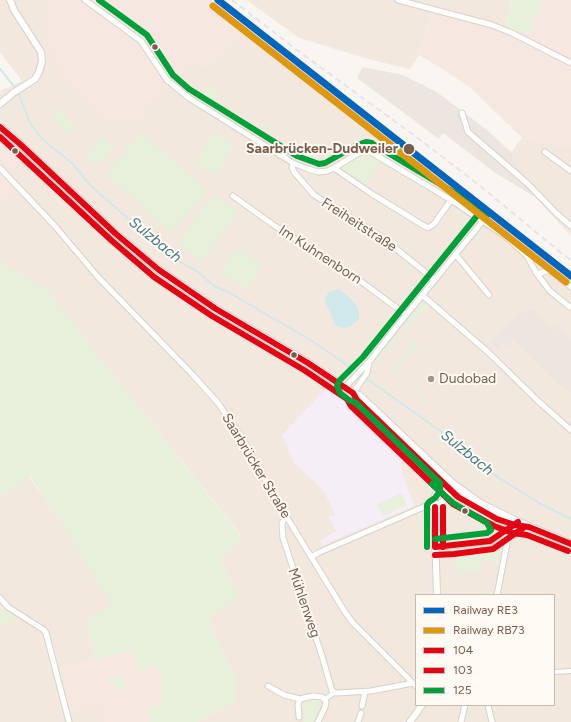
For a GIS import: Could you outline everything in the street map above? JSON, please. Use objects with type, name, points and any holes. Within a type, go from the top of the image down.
[{"type":"main road","points":[[0,128],[20,144],[116,234],[159,270],[216,309],[308,363],[353,393],[360,396],[460,492]]},
{"type":"main road","points":[[353,393],[357,400],[449,488],[460,492],[481,504],[495,515],[571,544]]},
{"type":"street","points":[[0,104],[20,88],[35,79],[42,62],[41,52],[14,10],[10,0]]},
{"type":"street","points":[[85,0],[141,41],[167,80],[184,95],[293,163],[308,169],[318,172],[327,171],[360,152],[366,150],[369,151],[451,200],[518,247],[527,256],[537,274],[550,291],[571,308]]},
{"type":"street","points":[[398,0],[492,25],[520,37],[571,63]]},
{"type":"street","points":[[462,113],[468,132],[526,183],[571,226]]},
{"type":"street","points":[[545,152],[571,171]]},
{"type":"street","name":"Freiheitstraße","points":[[293,163],[292,167],[294,172],[309,191],[380,236],[435,280]]},
{"type":"street","points":[[334,168],[375,196],[428,228],[434,224],[451,200]]},
{"type":"street","name":"Saarbrücker Straße","points":[[1,172],[54,224],[98,277],[192,374],[231,420],[336,599],[353,623],[415,685]]},
{"type":"street","name":"Im Kuhnenborn","points":[[233,196],[272,224],[366,285],[406,315]]},
{"type":"street","points":[[344,387],[369,362],[482,222]]},
{"type":"street","points":[[456,256],[489,295]]},
{"type":"street","points":[[537,274],[550,270],[571,287]]},
{"type":"street","points":[[422,295],[488,352],[538,401],[571,430]]},
{"type":"street","points":[[353,393],[367,373],[369,362]]},
{"type":"street","points":[[434,474],[437,481],[437,492],[434,500],[437,594]]},
{"type":"street","points":[[446,498],[449,488],[447,479]]},
{"type":"street","points":[[437,492],[449,488]]},
{"type":"street","points":[[311,557],[426,506],[435,507],[446,498],[460,492]]},
{"type":"street","points":[[495,515],[497,522],[506,538],[507,544],[497,594]]},
{"type":"street","name":"Mühlenweg","points":[[286,516],[282,523],[283,538],[333,692]]},
{"type":"street","points":[[435,547],[483,542],[497,537],[502,531],[516,524]]},
{"type":"street","points":[[0,598],[8,607],[44,630],[46,633],[69,722]]},
{"type":"street","points":[[555,672],[571,671]]},
{"type":"street","points":[[324,699],[333,692],[365,692],[402,685],[415,685]]},
{"type":"street","points":[[268,686],[284,695],[300,699],[318,696],[324,699]]},
{"type":"street","points":[[362,706],[365,692]]},
{"type":"street","points":[[299,717],[298,705],[300,699]]},
{"type":"street","points":[[318,722],[325,707],[324,699]]},
{"type":"street","points":[[410,722],[421,706]]},
{"type":"street","points":[[462,722],[464,706]]},
{"type":"street","points":[[488,706],[492,722]]},
{"type":"street","points":[[358,722],[361,712]]},
{"type":"shaded area","points":[[0,0],[52,0],[47,7],[136,120],[192,60],[202,68],[248,29],[362,115],[571,280],[571,722],[197,722],[236,700],[232,686],[237,681],[208,619],[239,596],[220,560],[242,537],[46,290],[0,261],[0,91],[22,81],[0,52]]},
{"type":"shaded area","points":[[52,0],[211,0],[248,29],[202,68],[192,60],[136,120],[102,121],[55,64],[43,27],[47,7]]},
{"type":"shaded area","points":[[247,0],[512,0],[505,27],[434,8],[419,55],[410,69],[372,60],[299,38]]},
{"type":"shaded area","points":[[542,0],[571,0],[571,148],[522,138],[472,89],[419,55],[434,8],[530,34]]},
{"type":"shaded area","points":[[363,67],[403,75],[437,92],[487,130],[511,152],[521,171],[541,191],[535,197],[494,172],[443,133],[439,139],[357,78]]},
{"type":"shaded area","points":[[522,138],[571,148],[571,236],[535,197],[541,191],[521,171],[511,152]]},
{"type":"shaded area","points":[[3,143],[21,160],[12,171],[0,159],[0,147]]},
{"type":"shaded area","points":[[3,176],[16,189],[0,207],[0,179]]},
{"type":"shaded area","points":[[533,309],[553,329],[556,325],[571,338],[571,393],[552,379],[513,340],[506,347],[503,343],[497,348],[490,342],[519,314]]},
{"type":"shaded area","points":[[329,385],[359,408],[408,458],[400,462],[402,466],[401,470],[414,506],[323,545],[320,541],[336,531],[329,517],[335,515],[324,491],[294,463],[282,435]]},
{"type":"shaded area","points":[[29,477],[57,514],[112,606],[86,621],[95,660],[60,669],[100,705],[104,722],[0,722],[0,624],[17,619],[0,607],[0,495]]},
{"type":"shaded area","points":[[133,650],[157,666],[163,686],[160,691],[163,704],[147,708],[150,722],[104,722],[99,705],[71,713],[60,669]]},
{"type":"green space","points":[[512,0],[542,0],[530,34],[505,27]]},
{"type":"green space","points":[[210,85],[220,92],[212,106],[201,99]]},
{"type":"green space","points":[[60,109],[76,127],[68,135],[52,117]]},
{"type":"green space","points":[[214,131],[235,145],[216,175],[195,162]]},
{"type":"green space","points":[[142,132],[208,191],[171,233],[105,174]]},
{"type":"green space","points":[[103,136],[115,148],[98,166],[85,155]]},
{"type":"green space","points":[[365,154],[370,154],[381,162],[366,186],[339,169]]},
{"type":"green space","points":[[214,193],[239,211],[202,261],[178,243]]},
{"type":"green space","points":[[237,248],[263,265],[247,289],[221,273]]},
{"type":"green space","points":[[0,261],[46,289],[242,538],[220,560],[240,596],[208,619],[237,681],[232,686],[236,700],[197,722],[150,722],[147,708],[163,704],[160,691],[163,686],[157,666],[138,671],[133,650],[95,660],[86,621],[111,606],[57,514],[30,477],[0,495]]},
{"type":"green space","points":[[423,302],[428,306],[408,328],[404,324]]},
{"type":"green space","points":[[400,333],[405,336],[403,339],[400,336],[379,361],[379,369],[374,365],[397,334]]},
{"type":"green space","points":[[412,340],[419,344],[396,372],[431,403],[425,399],[422,403],[420,401],[423,398],[390,370],[411,346],[408,343]]},
{"type":"green space","points":[[402,493],[407,505],[383,516],[377,504]]},
{"type":"green space","points":[[486,548],[501,551],[498,562],[482,560],[480,573],[458,571],[458,569],[454,569],[456,552]]},
{"type":"green space","points":[[0,607],[18,619],[0,624]]},
{"type":"green space","points":[[123,675],[126,688],[115,691],[113,684],[110,684],[108,678]]},
{"type":"green space","points":[[314,700],[321,702],[313,722],[304,722],[304,708],[309,701]]},
{"type":"water","points":[[339,289],[357,306],[359,312],[359,318],[356,322],[349,327],[344,328],[335,324],[325,301],[328,293]]},
{"type":"waterway","name":"Sulzbach","points":[[0,69],[17,90],[31,125],[42,139],[73,164],[91,186],[173,258],[198,272],[214,286],[230,293],[312,341],[350,367]]},
{"type":"waterway","name":"Sulzbach","points":[[367,379],[449,437],[490,472],[539,503],[571,519]]},
{"type":"railway","points":[[232,0],[479,185],[571,261]]},
{"type":"rail line","name":"RE3","points":[[218,0],[571,276]]},
{"type":"rail line","name":"RB73","points":[[213,6],[566,282]]},
{"type":"transit line","name":"125","points":[[99,0],[147,35],[173,75],[189,89],[297,156],[319,164],[325,163],[357,145],[366,142],[372,143]]},
{"type":"transit line","name":"104","points":[[0,127],[116,234],[159,270],[216,309],[308,363],[353,393],[357,400],[458,497],[497,519],[515,525],[529,527],[571,544]]},
{"type":"transit line","name":"103","points":[[0,137],[111,240],[154,277],[212,316],[304,370],[347,399],[351,406],[453,504],[494,526],[513,533],[527,535],[568,551]]},
{"type":"transit line","name":"125","points":[[373,144],[455,193],[487,215]]},
{"type":"transit line","name":"125","points":[[427,547],[427,505],[440,491],[440,483],[356,403],[340,393],[337,386],[339,381],[363,357],[476,217]]},
{"type":"transit line","name":"125","points":[[432,484],[453,503],[487,523],[491,530],[487,533],[435,539]]},
{"type":"transit line","name":"104","points":[[435,507],[435,547]]},
{"type":"transit line","name":"103","points":[[443,507],[443,547]]},
{"type":"transit line","name":"104","points":[[435,547],[490,541],[518,522]]},
{"type":"transit line","name":"103","points":[[435,555],[493,549],[523,528]]},
{"type":"place","name":"Saarbrücken-Dudweiler","points":[[409,149]]},
{"type":"place","name":"Dudobad","points":[[431,379]]}]
